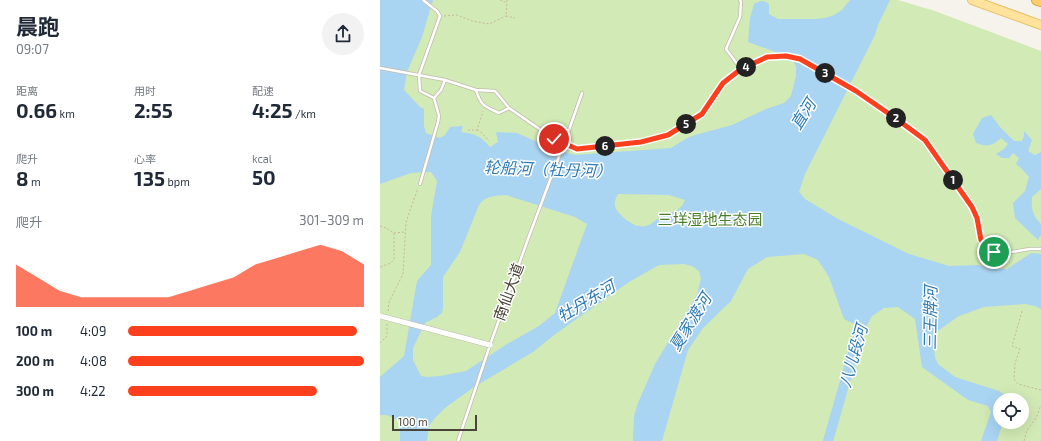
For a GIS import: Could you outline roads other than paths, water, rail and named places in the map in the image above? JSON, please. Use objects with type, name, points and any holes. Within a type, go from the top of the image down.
[{"type":"main road","points":[[972,0],[1041,25]]},
{"type":"street","points":[[380,316],[490,345]]},
{"type":"lane","points":[[420,184],[439,116],[434,98],[420,91],[419,75],[440,16],[437,11],[423,0]]},
{"type":"lane","points":[[740,0],[740,17],[726,49],[741,69]]},
{"type":"lane","points":[[380,68],[444,80],[476,90],[495,91],[510,108],[554,139],[577,149],[641,142],[668,135],[702,114],[723,83],[741,69],[767,57],[786,56],[800,59],[856,91],[925,140],[972,207],[977,218],[981,240],[994,252],[1005,253],[1030,248],[1041,249]]},
{"type":"lane","points":[[434,98],[441,90],[444,80]]},
{"type":"lane","points":[[476,90],[480,102],[498,113],[510,108]]},
{"type":"lane","name":"南仙大道","points":[[458,441],[467,411],[528,238],[582,93]]},
{"type":"water","points":[[380,0],[433,0],[422,37],[407,72],[404,90],[420,107],[424,109],[424,126],[426,133],[440,138],[445,135],[450,127],[463,126],[461,132],[478,136],[490,147],[498,142],[496,132],[517,133],[553,149],[575,155],[671,148],[687,138],[732,125],[766,109],[784,103],[791,96],[796,76],[796,67],[792,58],[748,42],[750,18],[754,4],[760,1],[769,4],[769,14],[778,19],[816,19],[834,15],[842,10],[850,0],[890,0],[875,35],[805,174],[799,192],[805,199],[838,219],[909,254],[949,266],[979,265],[987,268],[1007,269],[1031,253],[1041,254],[1041,309],[1025,304],[984,307],[959,316],[939,330],[934,343],[935,358],[938,364],[955,377],[1002,393],[993,393],[993,429],[1001,429],[997,441],[981,441],[991,412],[988,406],[968,400],[922,367],[915,319],[898,307],[884,308],[872,316],[865,329],[844,319],[829,277],[818,260],[804,254],[767,257],[748,269],[731,301],[703,328],[688,350],[662,441],[633,441],[634,416],[655,364],[697,295],[701,279],[699,271],[692,266],[684,264],[659,265],[629,282],[554,335],[533,352],[474,387],[445,408],[434,419],[429,426],[427,441],[400,441],[400,421],[387,415],[380,415],[380,377],[404,356],[417,281],[431,265],[431,216],[437,181],[431,172],[411,173],[380,184]],"holes":[[[618,194],[669,195],[685,200],[681,207],[678,210],[660,217],[653,223],[645,226],[638,226],[631,223],[616,209],[615,200]],[[506,195],[575,217],[587,224],[555,313],[539,326],[507,344],[466,371],[440,376],[421,376],[413,360],[413,348],[425,323],[442,313],[443,277],[460,252],[479,205],[485,199],[494,196]]]},
{"type":"water","points":[[991,115],[1000,127],[1014,141],[1022,141],[1024,131],[1032,140],[1028,151],[1035,155],[1041,152],[1041,189],[1032,197],[1032,209],[1034,215],[1041,224],[1041,235],[1038,240],[1015,218],[1013,203],[1025,191],[1029,177],[1016,164],[1019,158],[1013,153],[1009,158],[1002,158],[996,154],[1004,149],[1008,144],[1001,138],[990,145],[976,143],[973,134],[982,118]]},
{"type":"waterway","name":"八儿段河","points":[[828,441],[864,315]]},
{"type":"water label","name":"直河","points":[[803,114]]},
{"type":"water label","name":"轮船河（牡丹河）","points":[[548,169]]},
{"type":"water label","name":"牡丹东河","points":[[586,301]]},
{"type":"water label","name":"三王牌河","points":[[930,318]]},
{"type":"water label","name":"夏家渡河","points":[[690,322]]},
{"type":"park label","name":"三垟湿地生态园","points":[[710,220]]}]
